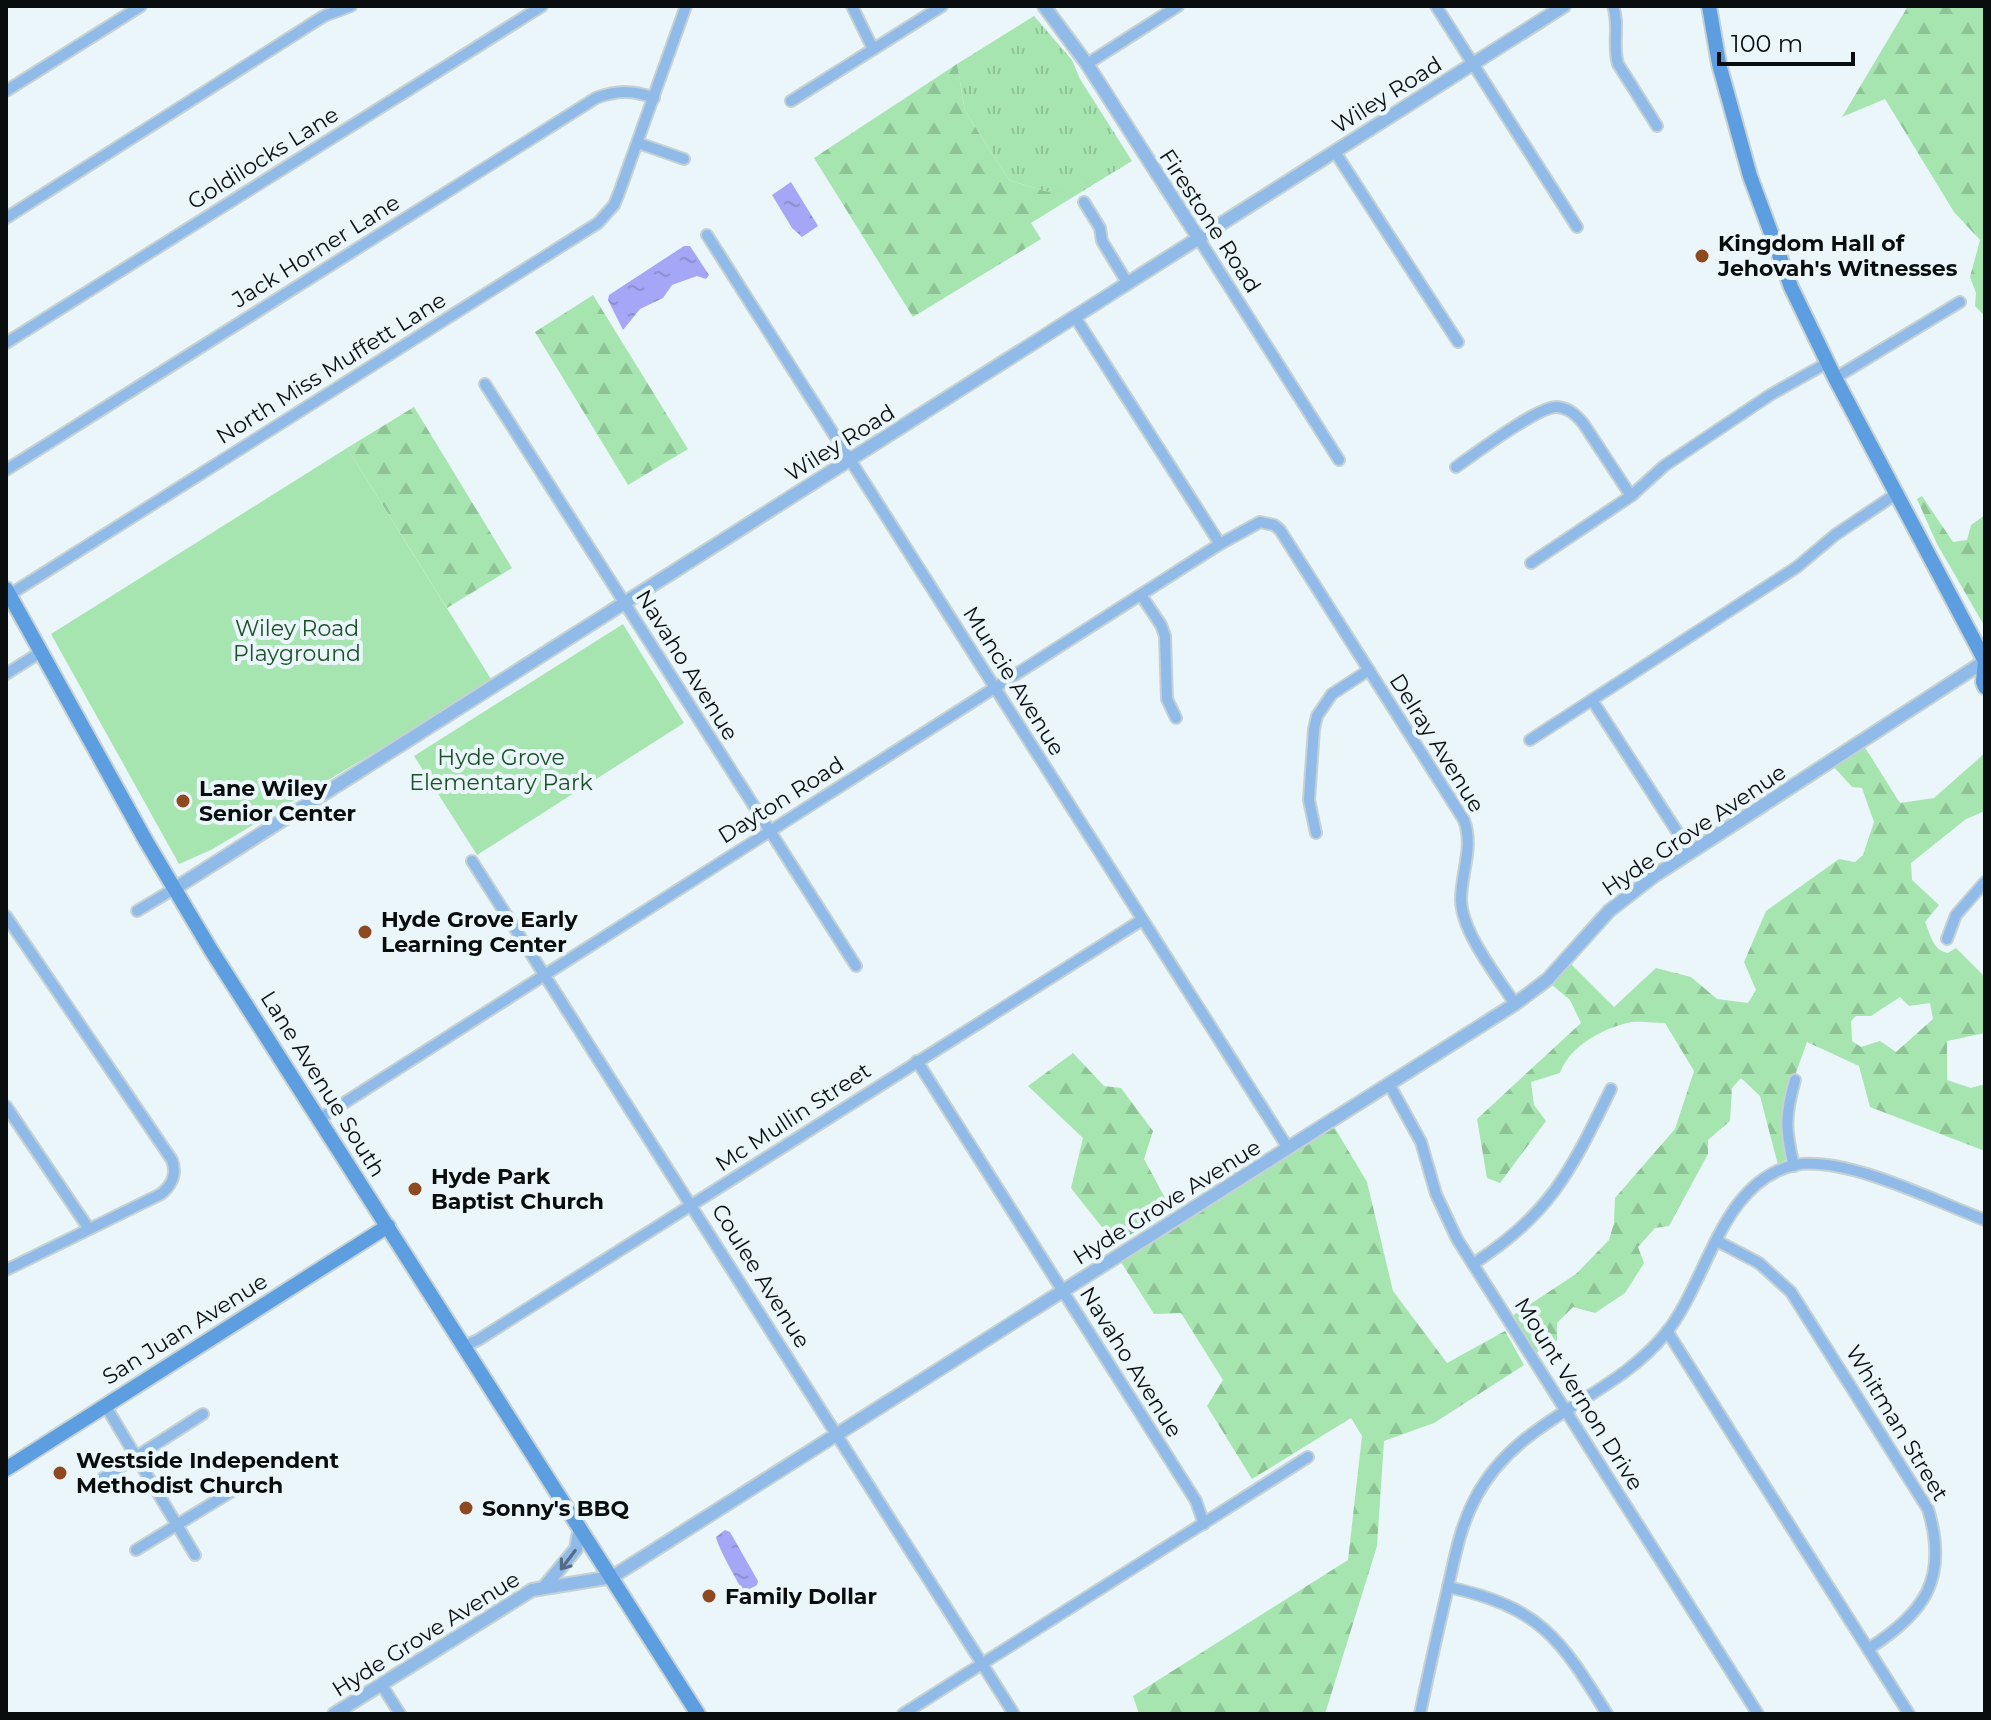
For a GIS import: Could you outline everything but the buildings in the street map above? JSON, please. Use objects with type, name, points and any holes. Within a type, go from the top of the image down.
[{"type":"main road","points":[[1709,6],[1719,64],[1750,176],[1791,287],[1827,363],[1985,661],[1985,687]]},
{"type":"main road","name":"Lane Avenue South","points":[[8,592],[174,889],[698,1714]]},
{"type":"main road","name":"San Juan Avenue","points":[[6,1469],[388,1226]]},
{"type":"street","points":[[6,91],[141,6]]},
{"type":"street","points":[[314,6],[324,16]]},
{"type":"street","points":[[6,218],[324,16],[351,6]]},
{"type":"street","name":"Goldilocks Lane","points":[[6,343],[542,6]]},
{"type":"street","name":"North Miss Muffett Lane","points":[[8,592],[598,223],[614,205],[686,6]]},
{"type":"street","points":[[852,6],[873,49]]},
{"type":"street","points":[[791,101],[942,6]]},
{"type":"street","name":"Firestone Road","points":[[1044,6],[1087,64],[1339,460]]},
{"type":"street","points":[[1087,64],[1178,6]]},
{"type":"street","points":[[1436,6],[1577,227]]},
{"type":"street","name":"Wiley Road","points":[[137,911],[1564,6]]},
{"type":"street","points":[[1613,6],[1617,18],[1615,44],[1618,64],[1657,126]]},
{"type":"street","name":"Jack Horner Lane","points":[[6,470],[596,98],[622,91],[654,98]]},
{"type":"street","points":[[638,143],[684,159]]},
{"type":"street","points":[[1335,152],[1458,342]]},
{"type":"street","points":[[1084,202],[1100,228],[1102,241],[1128,284]]},
{"type":"street","name":"Muncie Avenue","points":[[707,235],[1288,1148]]},
{"type":"street","points":[[1835,378],[1960,302]]},
{"type":"street","points":[[1075,317],[1220,544]]},
{"type":"street","points":[[1531,563],[1631,496],[1664,466],[1770,395],[1827,363]]},
{"type":"street","name":"Navaho Avenue","points":[[485,384],[856,966]]},
{"type":"street","points":[[1456,467],[1540,411],[1558,407],[1575,414],[1583,423],[1631,496]]},
{"type":"street","points":[[1530,740],[1797,567],[1835,535],[1896,494]]},
{"type":"street","name":"Dayton Road","points":[[319,1119],[1220,544],[1253,525],[1267,523]]},
{"type":"street","name":"Delray Avenue","points":[[1267,523],[1280,530],[1464,820],[1469,840],[1461,899],[1466,922],[1515,1004]]},
{"type":"street","points":[[1141,595],[1165,636],[1167,699],[1176,718]]},
{"type":"street","points":[[6,674],[41,652]]},
{"type":"street","name":"Hyde Grove Avenue","points":[[334,1714],[506,1605],[545,1586],[612,1577],[1515,1004],[1555,972],[1609,911],[1654,876],[1985,661]]},
{"type":"street","points":[[1316,833],[1309,800],[1317,716],[1332,694],[1369,670]]},
{"type":"street","points":[[1592,700],[1691,853]]},
{"type":"street","name":"Coulee Avenue","points":[[472,861],[1014,1714]]},
{"type":"street","points":[[1947,939],[1956,915],[1980,892],[1985,882]]},
{"type":"street","points":[[6,916],[172,1160],[174,1178],[170,1187],[161,1194],[6,1270]]},
{"type":"street","name":"Mc Mullin Street","points":[[464,1346],[1142,920]]},
{"type":"street","name":"Navaho Avenue","points":[[917,1061],[1196,1501],[1204,1524]]},
{"type":"street","points":[[1794,1166],[1785,1131],[1795,1080]]},
{"type":"street","name":"Mount Vernon Drive","points":[[1389,1084],[1421,1142],[1447,1220],[1758,1714]]},
{"type":"street","points":[[1473,1264],[1514,1236],[1551,1198],[1578,1155],[1611,1089]]},
{"type":"street","points":[[6,1106],[89,1229]]},
{"type":"street","points":[[1420,1714],[1461,1530],[1487,1479],[1519,1442],[1619,1376],[1653,1347],[1692,1292],[1741,1199],[1764,1179],[1794,1166],[1827,1164],[1844,1167],[1985,1220]]},
{"type":"street","name":"Whitman Street","points":[[1717,1241],[1759,1263],[1791,1292],[1928,1509],[1935,1536],[1935,1558],[1927,1591],[1906,1622],[1868,1649]]},
{"type":"street","points":[[1667,1331],[1909,1714]]},
{"type":"street","points":[[105,1405],[195,1555]]},
{"type":"street","points":[[103,1478],[203,1414]]},
{"type":"street","points":[[903,1714],[1308,1457]]},
{"type":"street","points":[[136,1550],[242,1485]]},
{"type":"street","points":[[545,1586],[576,1549],[580,1527]]},
{"type":"street","points":[[1448,1587],[1499,1601],[1540,1625],[1567,1651],[1607,1714]]},
{"type":"street","points":[[381,1684],[400,1714]]},
{"type":"green space","points":[[1908,6],[1985,6],[1985,316],[1975,306],[1976,293],[1970,277],[1980,240],[1954,212],[1885,99],[1842,117]]},
{"type":"green space","points":[[1034,16],[1072,60],[1080,79],[1132,161],[1086,189],[1076,175],[1048,192],[1009,180],[965,111],[957,64]]},
{"type":"green space","points":[[957,64],[965,111],[1009,180],[1048,192],[1076,174],[1086,189],[1031,223],[1041,239],[913,317],[814,158]]},
{"type":"green space","points":[[593,295],[688,449],[628,485],[535,332]]},
{"type":"green space","points":[[414,407],[512,568],[447,608],[347,448]]},
{"type":"green space","name":"Wiley Road Playground","points":[[347,448],[491,679],[211,850],[179,864],[51,634]]},
{"type":"green space","points":[[1922,496],[1953,542],[1967,540],[1971,525],[1985,515],[1985,627],[1937,544],[1917,499]]},
{"type":"green space","name":"Hyde Grove Elementary Park","points":[[623,624],[684,723],[477,855],[414,756]]},
{"type":"green space","points":[[1864,746],[1900,803],[1934,798],[1985,753],[1985,811],[1966,819],[1911,863],[1912,880],[1939,905],[1925,922],[1935,945],[1948,953],[1956,948],[1985,977],[1985,1033],[1947,1041],[1947,1080],[1971,1088],[1985,1084],[1985,1151],[1870,1107],[1859,1066],[1807,1042],[1784,1106],[1782,1131],[1790,1157],[1778,1165],[1760,1096],[1741,1078],[1732,1088],[1730,1121],[1708,1140],[1708,1154],[1669,1226],[1655,1228],[1638,1247],[1644,1263],[1625,1293],[1595,1313],[1573,1307],[1557,1323],[1557,1340],[1536,1353],[1512,1316],[1576,1274],[1609,1240],[1614,1223],[1615,1198],[1675,1129],[1694,1071],[1665,1023],[1632,1022],[1589,1039],[1571,1054],[1560,1073],[1531,1082],[1534,1105],[1546,1121],[1500,1183],[1487,1178],[1477,1119],[1581,1023],[1570,1000],[1551,984],[1570,963],[1614,1007],[1656,968],[1691,977],[1717,999],[1748,1003],[1756,990],[1744,962],[1766,911],[1839,859],[1855,862],[1863,855],[1874,822],[1862,788],[1852,787],[1833,766]],"holes":[[[1900,997],[1909,1006],[1930,1003],[1933,1019],[1896,1052],[1880,1041],[1861,1047],[1852,1041],[1851,1021],[1856,1016],[1871,1016]]]},
{"type":"green space","points":[[1073,1053],[1104,1086],[1121,1088],[1153,1131],[1144,1159],[1170,1207],[1116,1245],[1071,1188],[1083,1138],[1028,1086]]},
{"type":"green space","points":[[1333,1125],[1367,1182],[1393,1291],[1447,1363],[1505,1331],[1524,1365],[1434,1423],[1384,1441],[1377,1546],[1325,1714],[1139,1714],[1133,1696],[1348,1560],[1362,1436],[1351,1418],[1252,1479],[1207,1406],[1223,1380],[1181,1313],[1154,1314],[1121,1262]]},
{"type":"water","points":[[791,182],[818,226],[802,237],[792,228],[772,195]]},
{"type":"water","points":[[684,246],[690,246],[709,275],[706,279],[697,276],[672,285],[663,298],[640,309],[623,330],[608,300],[609,295]]},
{"type":"water","points":[[725,1530],[730,1532],[758,1581],[757,1585],[744,1592],[717,1541],[716,1537]]},
{"type":"place","name":"Kingdom Hall of Jehovah's Witnesses","points":[[1702,256]]},
{"type":"place","name":"Lane Wiley Senior Center","points":[[183,801]]},
{"type":"place","name":"Hyde Grove Early Learning Center","points":[[365,932]]},
{"type":"place","name":"Hyde Park Baptist Church","points":[[415,1189]]},
{"type":"place","name":"Westside Independent Methodist Church","points":[[60,1473]]},
{"type":"place","name":"Sonny's BBQ","points":[[466,1508]]},
{"type":"place","name":"Family Dollar","points":[[709,1596]]}]
